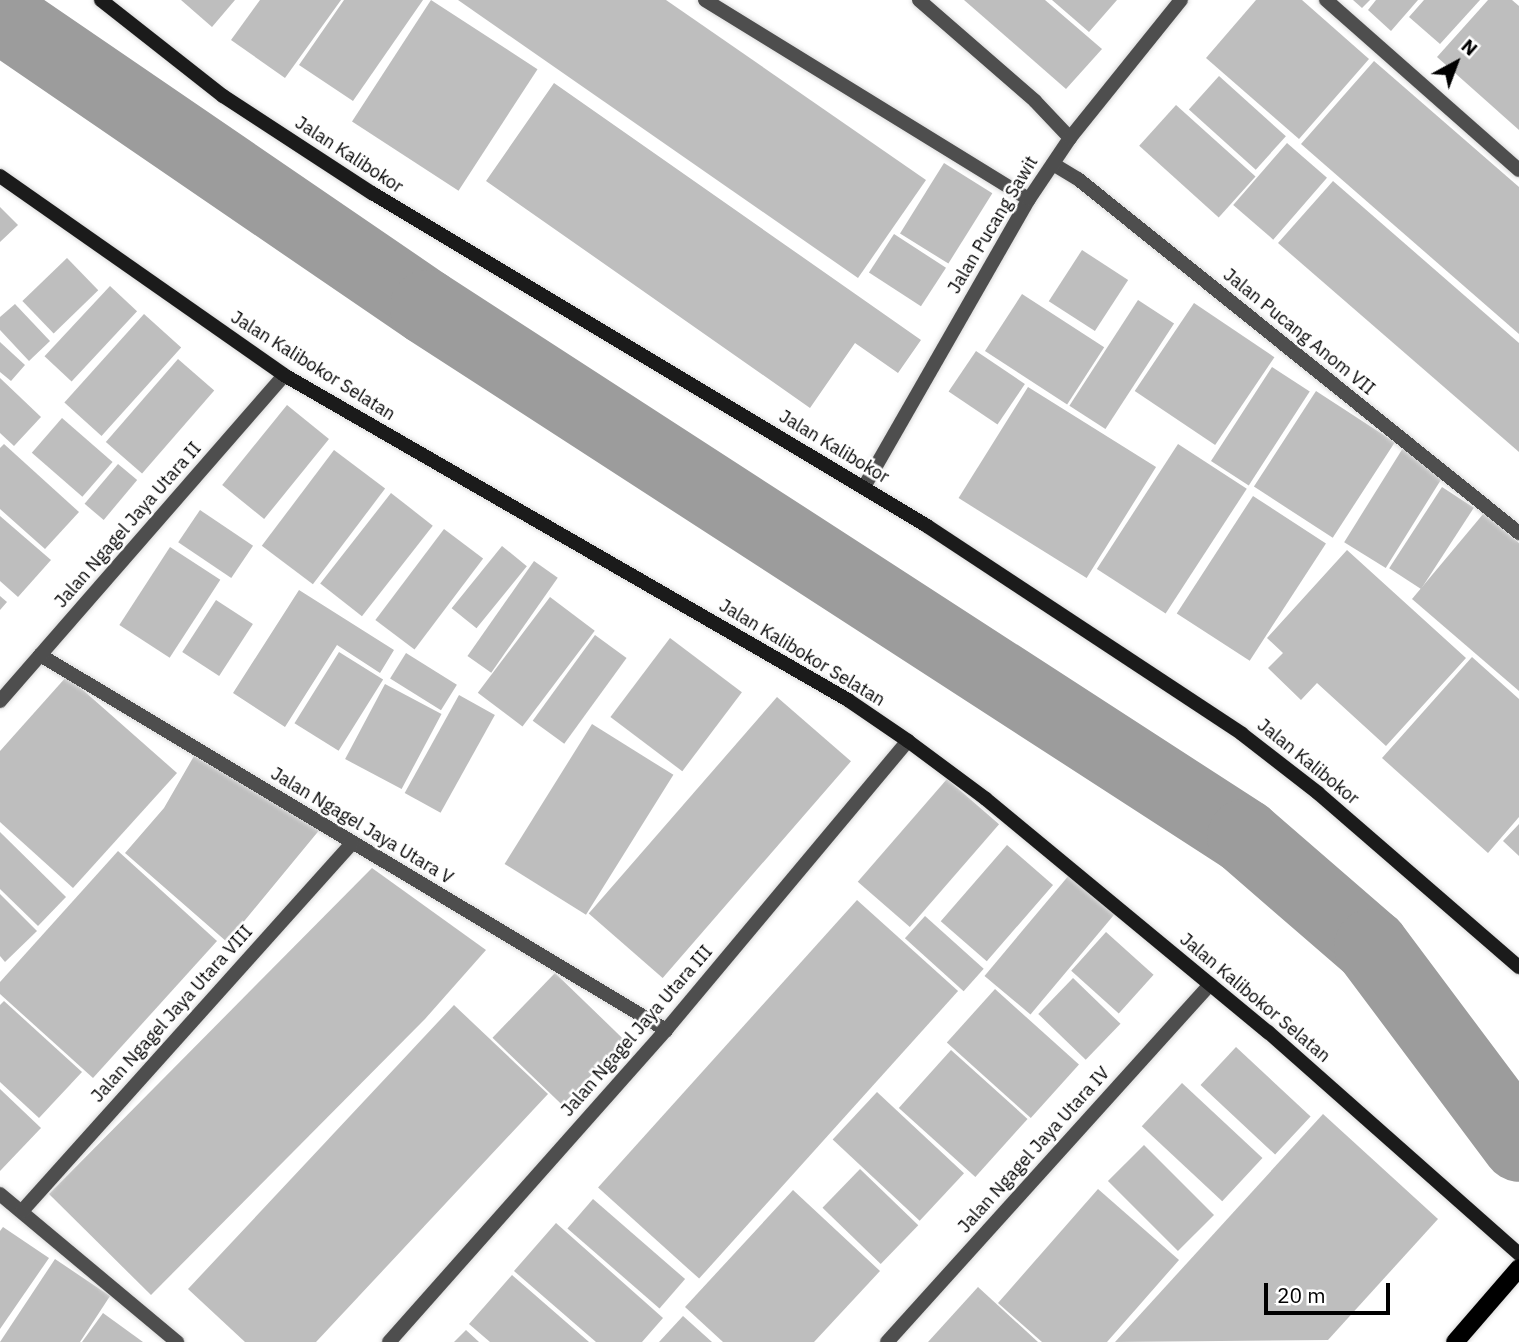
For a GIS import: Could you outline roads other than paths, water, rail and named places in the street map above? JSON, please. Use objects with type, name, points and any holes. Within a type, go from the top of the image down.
[{"type":"main road","points":[[1455,1342],[1519,1268]]},
{"type":"street","name":"Jalan Kalibokor","points":[[101,0],[223,96],[372,193],[864,487],[1242,734],[1318,793],[1519,967]]},
{"type":"street","points":[[705,0],[1029,200]]},
{"type":"street","points":[[919,0],[1035,101],[1070,138]]},
{"type":"street","name":"Jalan Pucang Sawit","points":[[864,487],[1029,200],[1070,138],[1181,0]]},
{"type":"street","points":[[1326,0],[1519,170]]},
{"type":"street","name":"Jalan Pucang Anom VII","points":[[1053,164],[1077,179],[1519,533]]},
{"type":"street","name":"Jalan Kalibokor Selatan","points":[[0,176],[285,375],[848,700],[908,741],[986,799],[1210,984],[1519,1254]]},
{"type":"street","name":"Jalan Ngagel Jaya Utara II","points":[[0,701],[285,375]]},
{"type":"street","name":"Jalan Ngagel Jaya Utara V","points":[[40,655],[666,1030]]},
{"type":"street","name":"Jalan Ngagel Jaya Utara III","points":[[389,1342],[666,1030],[908,741]]},
{"type":"street","name":"Jalan Ngagel Jaya Utara VIII","points":[[22,1211],[352,843]]},
{"type":"street","name":"Jalan Ngagel Jaya Utara IV","points":[[887,1342],[1210,984]]},
{"type":"street","points":[[0,1194],[177,1342]]},
{"type":"waterway","points":[[0,15],[427,307],[1244,836],[1371,946],[1519,1144]]}]
